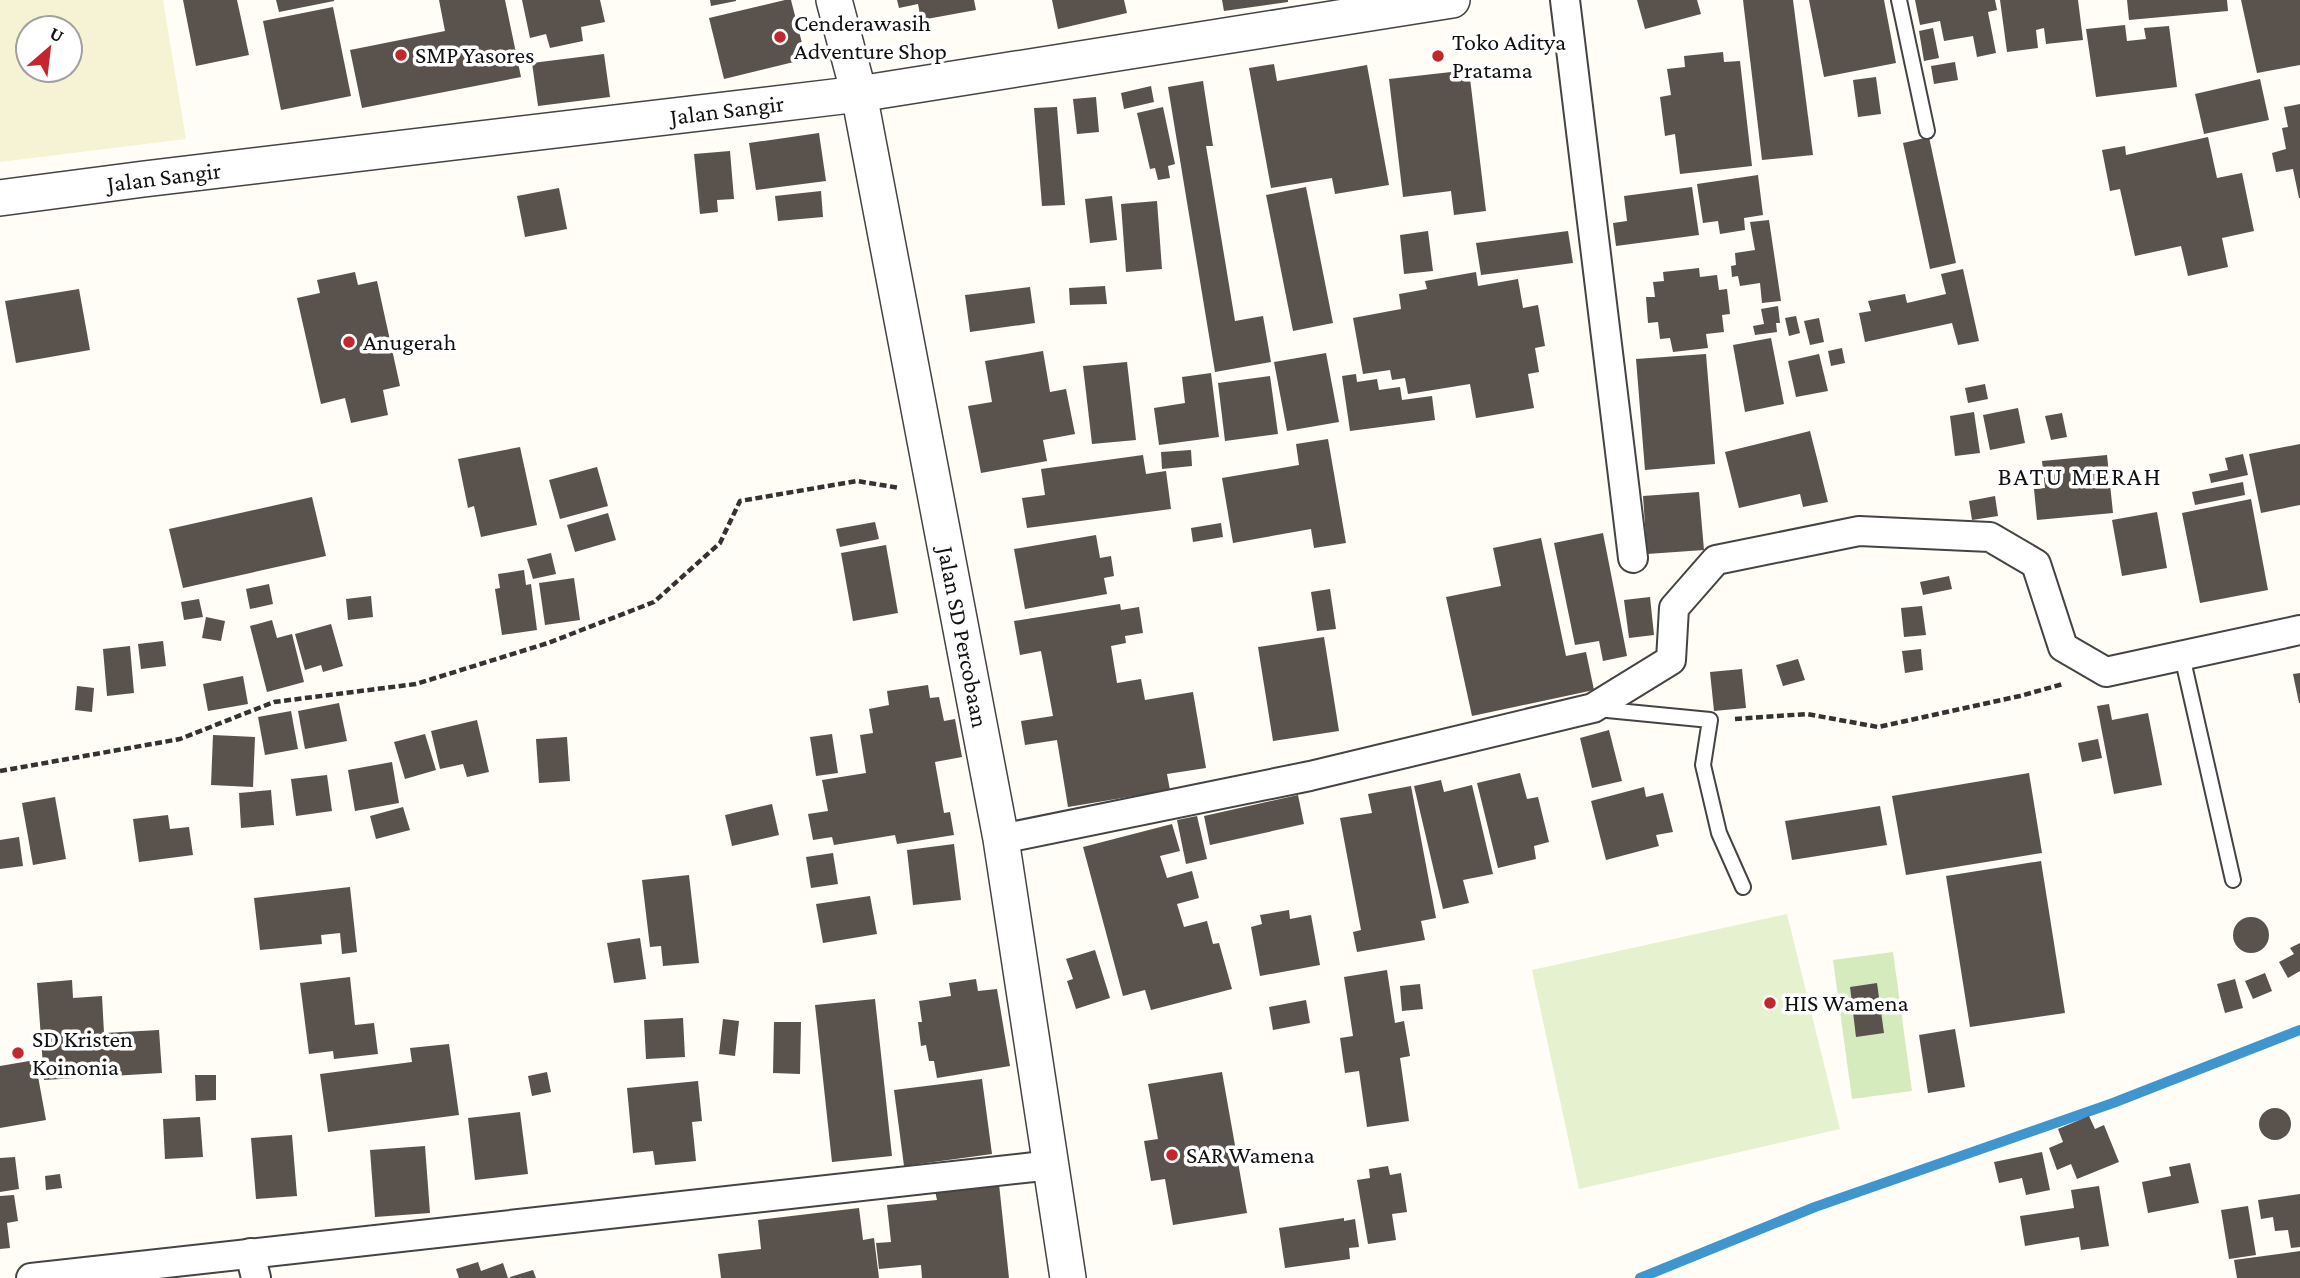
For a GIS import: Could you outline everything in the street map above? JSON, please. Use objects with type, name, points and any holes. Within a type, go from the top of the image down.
[{"type":"street","name":"Jalan SD Percobaan","points":[[834,0],[859,94],[1001,839],[1068,1278]]},
{"type":"street","name":"Jalan Sangir","points":[[0,198],[859,94],[1452,0]]},
{"type":"street","points":[[1565,0],[1633,558]]},
{"type":"street","points":[[1001,839],[1310,776],[1592,708],[1671,660],[1674,608],[1716,560],[1859,531],[1990,537],[2036,564],[2063,647],[2106,672],[2300,631]]},
{"type":"street","points":[[31,1278],[253,1265],[1052,1165]]},
{"type":"lane","points":[[1899,0],[1927,131]]},
{"type":"lane","points":[[2182,656],[2233,880]]},
{"type":"lane","points":[[1592,708],[1710,720],[1703,765],[1719,833],[1743,887]]},
{"type":"path","points":[[0,771],[180,739],[274,702],[416,684],[548,643],[654,602],[720,543],[740,501],[857,481],[936,495]]},
{"type":"path","points":[[1710,720],[1807,714],[1878,727],[2020,696],[2106,672]]},
{"type":"shaded area","points":[[0,0],[163,0],[186,139],[0,162]]},
{"type":"green space","points":[[1787,914],[1840,1129],[1579,1189],[1532,970]]},
{"type":"green space","points":[[1893,952],[1912,1091],[1852,1099],[1833,960]]},
{"type":"building","points":[[183,0],[237,0],[249,55],[196,66]]},
{"type":"building","points":[[276,0],[334,0],[334,1],[279,12]]},
{"type":"building","points":[[439,0],[505,0],[521,77],[362,108],[350,50],[445,31]]},
{"type":"building","points":[[522,0],[600,0],[605,22],[581,27],[583,41],[550,48],[546,34],[530,38]]},
{"type":"building","points":[[710,0],[736,0],[736,1],[711,6]]},
{"type":"building","points":[[791,0],[806,59],[724,79],[709,18]]},
{"type":"building","points":[[897,0],[974,0],[976,10],[921,20],[918,4],[899,8]]},
{"type":"building","points":[[1052,0],[1124,0],[1127,13],[1058,29]]},
{"type":"building","points":[[1222,0],[1288,0],[1288,2],[1224,11]]},
{"type":"building","points":[[1637,0],[1697,0],[1701,14],[1645,29]]},
{"type":"building","points":[[1743,0],[1793,0],[1813,155],[1762,160]]},
{"type":"building","points":[[1809,0],[1884,0],[1896,63],[1824,77]]},
{"type":"building","points":[[1915,0],[1995,0],[1997,10],[1988,12],[1996,53],[1977,57],[1973,36],[1944,41],[1940,21],[1920,25]]},
{"type":"building","points":[[2000,0],[2078,0],[2083,40],[2046,44],[2044,28],[2036,30],[2038,48],[2007,52]]},
{"type":"building","points":[[2127,0],[2227,0],[2228,11],[2129,20]]},
{"type":"building","points":[[2241,0],[2300,0],[2300,65],[2257,73]]},
{"type":"building","points":[[333,7],[351,96],[281,110],[263,21]]},
{"type":"building","points":[[2125,25],[2127,41],[2146,39],[2144,28],[2169,26],[2177,87],[2096,97],[2086,29]]},
{"type":"building","points":[[1933,28],[1939,58],[1924,61],[1919,31]]},
{"type":"building","points":[[1723,52],[1724,62],[1740,61],[1752,166],[1680,174],[1675,134],[1665,136],[1660,97],[1671,95],[1667,69],[1685,67],[1684,56]]},
{"type":"building","points":[[604,54],[610,97],[538,106],[532,63]]},
{"type":"building","points":[[1955,62],[1958,80],[1934,84],[1931,66]]},
{"type":"building","points":[[1274,64],[1277,81],[1367,65],[1389,185],[1335,194],[1332,178],[1271,188],[1249,68]]},
{"type":"building","points":[[1469,70],[1486,211],[1454,215],[1451,191],[1403,197],[1389,79]]},
{"type":"building","points":[[1876,77],[1881,114],[1858,117],[1853,80]]},
{"type":"building","points":[[2260,79],[2269,120],[2204,134],[2195,94]]},
{"type":"building","points":[[1203,81],[1213,146],[1206,146],[1235,321],[1263,316],[1271,362],[1215,372],[1168,87]]},
{"type":"building","points":[[1151,86],[1154,102],[1124,109],[1121,93]]},
{"type":"building","points":[[1096,97],[1099,132],[1077,134],[1073,99]]},
{"type":"building","points":[[2300,104],[2299,198],[2293,169],[2276,172],[2272,153],[2286,149],[2282,128],[2288,127],[2284,107]]},
{"type":"building","points":[[1057,107],[1065,205],[1042,206],[1034,108]]},
{"type":"building","points":[[1163,107],[1175,164],[1168,166],[1170,178],[1158,180],[1155,168],[1150,169],[1137,113]]},
{"type":"building","points":[[819,133],[826,181],[756,190],[749,143]]},
{"type":"building","points":[[1929,137],[1956,263],[1930,269],[1903,143]]},
{"type":"building","points":[[2208,137],[2217,178],[2242,173],[2254,231],[2222,238],[2228,267],[2188,276],[2181,246],[2135,256],[2120,189],[2110,191],[2102,150],[2125,146],[2126,155]]},
{"type":"building","points":[[730,151],[734,199],[717,200],[718,212],[700,214],[694,154]]},
{"type":"building","points":[[1758,175],[1763,215],[1744,218],[1745,230],[1720,234],[1718,221],[1703,223],[1697,184]]},
{"type":"building","points":[[1306,187],[1333,323],[1293,331],[1266,195]]},
{"type":"building","points":[[1692,187],[1699,235],[1616,246],[1613,223],[1627,221],[1624,196]]},
{"type":"building","points":[[559,188],[567,229],[525,237],[517,196]]},
{"type":"building","points":[[821,191],[823,217],[778,221],[775,196]]},
{"type":"building","points":[[1112,196],[1117,240],[1090,243],[1085,199]]},
{"type":"building","points":[[1157,201],[1162,269],[1126,272],[1121,204]]},
{"type":"building","points":[[1769,220],[1781,301],[1762,303],[1760,283],[1740,286],[1738,276],[1732,277],[1731,266],[1736,265],[1735,253],[1755,250],[1750,222]]},
{"type":"building","points":[[1428,231],[1433,271],[1404,274],[1400,235]]},
{"type":"building","points":[[1568,231],[1573,263],[1481,275],[1476,243]]},
{"type":"building","points":[[1699,268],[1700,277],[1717,275],[1719,290],[1727,289],[1730,314],[1722,315],[1724,332],[1706,334],[1708,348],[1673,352],[1670,338],[1660,339],[1658,322],[1648,323],[1646,297],[1655,297],[1653,282],[1664,281],[1663,272]]},
{"type":"building","points":[[1963,269],[1979,341],[1958,345],[1952,323],[1865,342],[1859,313],[1871,311],[1868,301],[1905,294],[1907,303],[1946,294],[1941,274]]},
{"type":"building","name":"Anugerah","points":[[355,272],[358,285],[377,281],[400,386],[383,390],[388,415],[351,423],[345,398],[321,404],[297,298],[320,293],[317,280]]},
{"type":"building","points":[[1476,272],[1478,286],[1518,279],[1523,308],[1538,305],[1545,346],[1535,348],[1539,372],[1528,374],[1534,408],[1476,418],[1470,384],[1408,394],[1405,378],[1392,380],[1390,370],[1363,374],[1353,318],[1401,309],[1399,294],[1427,289],[1425,281]]},
{"type":"building","points":[[1105,286],[1107,304],[1070,305],[1069,288]]},
{"type":"building","points":[[1030,287],[1035,323],[970,332],[965,295]]},
{"type":"building","points":[[79,289],[90,350],[16,363],[5,301]]},
{"type":"building","points":[[1778,306],[1780,323],[1776,323],[1777,332],[1755,335],[1753,326],[1764,324],[1761,309]]},
{"type":"building","points":[[1796,316],[1800,333],[1789,336],[1785,318]]},
{"type":"building","points":[[1819,318],[1824,342],[1810,345],[1804,321]]},
{"type":"building","points":[[1771,338],[1784,404],[1745,412],[1733,345]]},
{"type":"building","points":[[1842,348],[1845,363],[1831,366],[1828,351]]},
{"type":"building","points":[[1043,351],[1050,392],[1066,389],[1075,434],[1043,440],[1047,461],[981,473],[968,406],[992,402],[985,361]]},
{"type":"building","points":[[1326,353],[1339,422],[1287,431],[1274,362]]},
{"type":"building","points":[[1706,354],[1715,464],[1645,470],[1636,359]]},
{"type":"building","points":[[1819,354],[1828,391],[1796,397],[1788,361]]},
{"type":"building","points":[[1127,362],[1136,440],[1092,444],[1083,366]]},
{"type":"building","points":[[1211,373],[1219,437],[1159,445],[1154,408],[1185,403],[1182,377]]},
{"type":"building","points":[[1356,374],[1357,382],[1377,379],[1379,390],[1400,387],[1402,400],[1432,396],[1435,420],[1350,431],[1342,376]]},
{"type":"building","points":[[1270,376],[1278,434],[1225,441],[1218,383]]},
{"type":"building","points":[[1985,384],[1988,399],[1968,403],[1965,388]]},
{"type":"building","points":[[2018,408],[2025,443],[1990,450],[1983,415]]},
{"type":"building","points":[[1974,412],[1980,453],[1955,456],[1950,416]]},
{"type":"building","points":[[2062,413],[2067,437],[2051,440],[2045,416]]},
{"type":"building","points":[[1810,431],[1828,502],[1803,507],[1800,494],[1739,508],[1725,452]]},
{"type":"building","points":[[1328,439],[1346,543],[1314,548],[1311,529],[1233,543],[1222,478],[1299,465],[1296,444]]},
{"type":"building","points":[[2300,444],[2300,505],[2261,513],[2249,454]]},
{"type":"building","points":[[520,447],[537,525],[481,537],[474,506],[468,508],[458,459]]},
{"type":"building","points":[[1191,450],[1192,466],[1162,469],[1161,452]]},
{"type":"building","points":[[2243,454],[2248,475],[2211,483],[2209,474],[2228,470],[2225,458]]},
{"type":"building","points":[[1143,455],[1146,474],[1166,471],[1171,509],[1027,528],[1022,498],[1045,495],[1041,469]]},
{"type":"building","points":[[2107,455],[2113,513],[2037,520],[2034,489],[2045,488],[2042,461]]},
{"type":"building","points":[[597,467],[608,506],[560,519],[549,480]]},
{"type":"building","points":[[2243,482],[2245,495],[2195,505],[2192,492]]},
{"type":"building","points":[[1699,492],[1704,550],[1647,554],[1643,496]]},
{"type":"building","points":[[1995,496],[1998,516],[1972,520],[1969,501]]},
{"type":"building","points":[[312,497],[326,556],[183,588],[169,529]]},
{"type":"building","points":[[2251,499],[2268,590],[2200,603],[2182,513]]},
{"type":"building","points":[[2157,512],[2167,568],[2122,576],[2112,520]]},
{"type":"building","points":[[608,513],[616,540],[575,552],[567,525]]},
{"type":"building","points":[[875,522],[879,539],[840,547],[836,529]]},
{"type":"building","points":[[1221,523],[1223,537],[1193,542],[1191,528]]},
{"type":"building","points":[[1603,533],[1627,656],[1603,661],[1599,641],[1575,645],[1554,543]]},
{"type":"building","points":[[1096,535],[1100,558],[1111,556],[1114,576],[1104,578],[1107,594],[1025,609],[1014,549]]},
{"type":"building","points":[[1541,538],[1566,656],[1586,652],[1594,690],[1472,716],[1446,597],[1501,586],[1493,548]]},
{"type":"building","points":[[886,545],[898,613],[853,621],[841,553]]},
{"type":"building","points":[[551,553],[556,574],[533,579],[527,559]]},
{"type":"building","points":[[524,570],[526,585],[531,584],[537,630],[502,635],[495,589],[500,588],[498,574]]},
{"type":"building","points":[[1949,576],[1952,589],[1923,595],[1920,582]]},
{"type":"building","points":[[574,578],[580,620],[545,625],[539,583]]},
{"type":"building","points":[[269,584],[273,604],[250,609],[246,589]]},
{"type":"building","points":[[1330,589],[1336,629],[1317,631],[1311,592]]},
{"type":"building","points":[[371,596],[373,617],[348,620],[346,599]]},
{"type":"building","points":[[1650,597],[1654,635],[1629,638],[1624,600]]},
{"type":"building","points":[[199,599],[203,617],[184,620],[181,602]]},
{"type":"building","points":[[1120,604],[1121,610],[1139,607],[1143,633],[1125,636],[1126,643],[1111,646],[1117,683],[1141,679],[1145,700],[1193,692],[1206,768],[1167,774],[1170,790],[1068,807],[1057,740],[1025,745],[1021,721],[1053,716],[1041,651],[1020,655],[1014,621]]},
{"type":"building","points":[[1922,606],[1926,635],[1904,637],[1901,608]]},
{"type":"building","points":[[206,617],[225,621],[221,641],[202,638]]},
{"type":"building","points":[[272,620],[277,638],[292,634],[304,682],[267,692],[250,626]]},
{"type":"building","points":[[331,624],[343,666],[323,672],[321,665],[305,670],[295,634]]},
{"type":"building","points":[[1324,637],[1339,731],[1273,741],[1258,647]]},
{"type":"building","points":[[163,641],[166,666],[141,669],[138,644]]},
{"type":"building","points":[[130,646],[134,693],[107,696],[103,649]]},
{"type":"building","points":[[1921,649],[1923,670],[1905,673],[1902,651]]},
{"type":"building","points":[[1798,659],[1805,680],[1783,686],[1776,665]]},
{"type":"building","points":[[1742,669],[1746,708],[1714,711],[1710,672]]},
{"type":"building","points":[[2300,673],[2300,703],[2299,703],[2293,674]]},
{"type":"building","points":[[243,676],[248,704],[208,711],[203,684]]},
{"type":"building","points":[[928,685],[930,698],[939,697],[944,721],[955,719],[962,757],[935,762],[944,813],[950,812],[954,835],[897,844],[895,835],[834,845],[832,837],[813,840],[808,814],[828,811],[822,780],[866,773],[860,735],[873,733],[869,709],[889,705],[887,691]]},
{"type":"building","points":[[77,686],[94,688],[92,712],[75,710]]},
{"type":"building","points":[[339,703],[347,741],[305,749],[298,711]]},
{"type":"building","points":[[2109,704],[2112,720],[2148,713],[2162,785],[2114,794],[2097,706]]},
{"type":"building","points":[[291,711],[298,749],[265,755],[258,717]]},
{"type":"building","points":[[477,720],[489,772],[467,777],[463,764],[440,769],[431,731]]},
{"type":"building","points":[[1609,730],[1622,781],[1592,788],[1580,738]]},
{"type":"building","points":[[425,734],[436,770],[405,779],[394,742]]},
{"type":"building","points":[[832,734],[838,773],[816,776],[810,737]]},
{"type":"building","points":[[213,735],[255,737],[253,787],[211,785]]},
{"type":"building","points":[[567,737],[570,781],[539,783],[536,739]]},
{"type":"building","points":[[2098,739],[2102,758],[2082,762],[2078,743]]},
{"type":"building","points":[[392,762],[399,803],[355,811],[348,770]]},
{"type":"building","points":[[1520,773],[1527,799],[1538,797],[1549,842],[1534,846],[1536,859],[1498,868],[1477,783]]},
{"type":"building","points":[[2029,773],[2042,853],[1906,875],[1892,796]]},
{"type":"building","points":[[327,775],[332,811],[296,816],[291,779]]},
{"type":"building","points":[[1441,780],[1444,792],[1472,785],[1493,874],[1463,880],[1469,903],[1443,909],[1414,786]]},
{"type":"building","points":[[1411,786],[1436,918],[1421,921],[1425,940],[1357,952],[1353,932],[1361,930],[1340,818],[1372,813],[1368,794]]},
{"type":"building","points":[[1644,787],[1646,797],[1663,793],[1673,832],[1656,835],[1659,846],[1606,860],[1591,801]]},
{"type":"building","points":[[271,790],[274,825],[241,828],[239,793]]},
{"type":"building","points":[[1298,795],[1304,824],[1210,845],[1204,816]]},
{"type":"building","points":[[55,797],[66,859],[33,865],[22,803]]},
{"type":"building","points":[[772,804],[779,835],[732,846],[725,815]]},
{"type":"building","points":[[1880,806],[1887,845],[1792,860],[1785,821]]},
{"type":"building","points":[[403,807],[410,830],[376,839],[370,816]]},
{"type":"building","points":[[168,815],[170,829],[189,827],[193,855],[139,862],[133,819]]},
{"type":"building","points":[[1197,816],[1207,859],[1186,864],[1177,820]]},
{"type":"building","points":[[1172,824],[1180,851],[1160,856],[1167,878],[1192,871],[1199,898],[1177,904],[1184,927],[1207,921],[1213,944],[1219,943],[1232,989],[1151,1010],[1145,990],[1123,996],[1083,847]]},
{"type":"building","points":[[19,837],[23,866],[0,869],[0,840]]},
{"type":"building","points":[[954,844],[961,900],[913,905],[907,850]]},
{"type":"building","points":[[833,853],[838,884],[811,888],[806,857]]},
{"type":"building","points":[[2041,861],[2065,1013],[1970,1027],[1946,876]]},
{"type":"building","points":[[689,875],[699,963],[663,966],[661,946],[650,947],[642,880]]},
{"type":"building","points":[[350,887],[357,952],[342,954],[340,933],[321,935],[322,944],[260,950],[254,898]]},
{"type":"building","points":[[870,896],[877,934],[823,943],[816,904]]},
{"type":"building","points":[[1289,910],[1290,919],[1311,915],[1320,965],[1260,976],[1251,927],[1262,924],[1260,915]]},
{"type":"building","points":[[2251,917],[2263,923],[2269,935],[2263,947],[2251,953],[2239,947],[2233,935],[2239,923]]},
{"type":"building","points":[[640,938],[646,979],[614,983],[607,943]]},
{"type":"building","points":[[2300,943],[2300,971],[2288,978],[2279,962],[2294,954],[2290,948]]},
{"type":"building","points":[[1095,950],[1110,998],[1076,1009],[1067,981],[1073,979],[1066,959]]},
{"type":"building","points":[[1387,970],[1395,1023],[1404,1021],[1410,1056],[1400,1058],[1409,1121],[1367,1127],[1359,1071],[1345,1073],[1340,1038],[1353,1036],[1344,977]]},
{"type":"building","points":[[2265,973],[2272,991],[2253,999],[2245,981]]},
{"type":"building","points":[[350,977],[355,1025],[374,1023],[378,1054],[334,1059],[333,1051],[309,1054],[300,983]]},
{"type":"building","points":[[976,979],[978,991],[997,989],[1010,1066],[937,1078],[934,1061],[929,1061],[926,1045],[921,1046],[919,1001],[951,996],[949,983]]},
{"type":"building","points":[[2235,979],[2243,1008],[2225,1013],[2217,984]]},
{"type":"building","points":[[72,980],[73,998],[102,996],[104,1033],[159,1030],[162,1073],[44,1080],[37,983]]},
{"type":"building","points":[[1877,983],[1884,1033],[1856,1037],[1850,987]]},
{"type":"building","points":[[1420,984],[1423,1009],[1402,1011],[1400,986]]},
{"type":"building","points":[[875,999],[892,1156],[832,1162],[815,1005]]},
{"type":"building","points":[[1306,1000],[1310,1023],[1273,1030],[1269,1007]]},
{"type":"building","points":[[683,1018],[685,1057],[646,1059],[644,1020]]},
{"type":"building","points":[[723,1019],[739,1021],[735,1056],[719,1054]]},
{"type":"building","points":[[774,1022],[801,1022],[800,1074],[773,1073]]},
{"type":"building","points":[[1955,1029],[1965,1087],[1928,1093],[1919,1035]]},
{"type":"building","points":[[449,1044],[459,1115],[328,1132],[320,1074],[412,1062],[410,1048]]},
{"type":"building","points":[[35,1060],[46,1120],[0,1128],[0,1066]]},
{"type":"building","points":[[547,1072],[551,1092],[532,1096],[528,1076]]},
{"type":"building","points":[[1222,1072],[1247,1213],[1173,1225],[1165,1179],[1151,1181],[1144,1141],[1158,1139],[1148,1084]]},
{"type":"building","points":[[195,1075],[216,1075],[216,1100],[196,1101]]},
{"type":"building","points":[[982,1079],[992,1154],[904,1166],[894,1090]]},
{"type":"building","points":[[698,1081],[702,1121],[692,1122],[696,1161],[655,1165],[653,1151],[633,1153],[627,1088]]},
{"type":"building","points":[[2275,1108],[2286,1113],[2291,1124],[2286,1135],[2275,1140],[2264,1135],[2259,1124],[2264,1113]]},
{"type":"building","points":[[520,1112],[528,1174],[475,1180],[468,1118]]},
{"type":"building","points":[[2089,1116],[2095,1129],[2104,1125],[2119,1162],[2077,1179],[2071,1164],[2057,1170],[2049,1148],[2063,1142],[2058,1129]]},
{"type":"building","points":[[200,1117],[203,1157],[165,1159],[163,1119]]},
{"type":"building","points":[[292,1135],[297,1196],[256,1199],[251,1138]]},
{"type":"building","points":[[425,1146],[430,1213],[375,1217],[370,1150]]},
{"type":"building","points":[[2042,1152],[2050,1190],[2026,1195],[2022,1178],[1999,1183],[1994,1162]]},
{"type":"building","points":[[15,1157],[19,1189],[0,1192],[0,1158]]},
{"type":"building","points":[[2190,1163],[2199,1203],[2148,1213],[2142,1182],[2171,1176],[2169,1167]]},
{"type":"building","points":[[1388,1166],[1390,1175],[1401,1173],[1407,1212],[1392,1214],[1396,1240],[1368,1244],[1357,1180],[1370,1178],[1369,1169]]},
{"type":"building","points":[[60,1174],[62,1188],[46,1190],[45,1176]]},
{"type":"building","points":[[999,1184],[1009,1278],[922,1278],[921,1265],[879,1269],[876,1243],[891,1242],[887,1205],[937,1200],[935,1191]]},
{"type":"building","points":[[2099,1186],[2109,1246],[2081,1250],[2079,1237],[2025,1246],[2020,1216],[2074,1208],[2071,1190]]},
{"type":"building","points":[[2300,1194],[2300,1247],[2291,1248],[2288,1230],[2275,1231],[2273,1217],[2261,1219],[2258,1200]]},
{"type":"building","points":[[14,1195],[18,1221],[7,1223],[10,1248],[0,1249],[0,1196]]},
{"type":"building","points":[[2248,1206],[2256,1255],[2229,1259],[2221,1210]]},
{"type":"building","points":[[859,1208],[863,1240],[874,1238],[879,1278],[721,1278],[718,1254],[761,1249],[758,1220]]},
{"type":"building","points":[[1344,1218],[1344,1221],[1355,1219],[1359,1247],[1349,1248],[1350,1259],[1285,1268],[1279,1228]]},
{"type":"building","points":[[2300,1251],[2300,1278],[2237,1278],[2234,1260]]},
{"type":"building","points":[[478,1262],[481,1271],[503,1263],[508,1278],[459,1278],[456,1269]]},
{"type":"building","points":[[533,1270],[536,1278],[510,1278],[510,1277]]},
{"type":"waterway","points":[[1640,1278],[1815,1207],[2113,1103],[2300,1030]]},
{"type":"place","name":"Cenderawasih Adventure Shop","points":[[780,37]]},
{"type":"place","name":"SMP Yasores","points":[[401,55]]},
{"type":"place","name":"Toko Aditya Pratama","points":[[1438,56]]},
{"type":"place","name":"Anugerah","points":[[349,342]]},
{"type":"place","name":"HIS Wamena","points":[[1770,1003]]},
{"type":"place","name":"SD Kristen Koinonia","points":[[18,1053]]},
{"type":"place","name":"SAR Wamena","points":[[1172,1155]]},
{"type":"district","name":"BATU MERAH","points":[[2080,476]]}]
